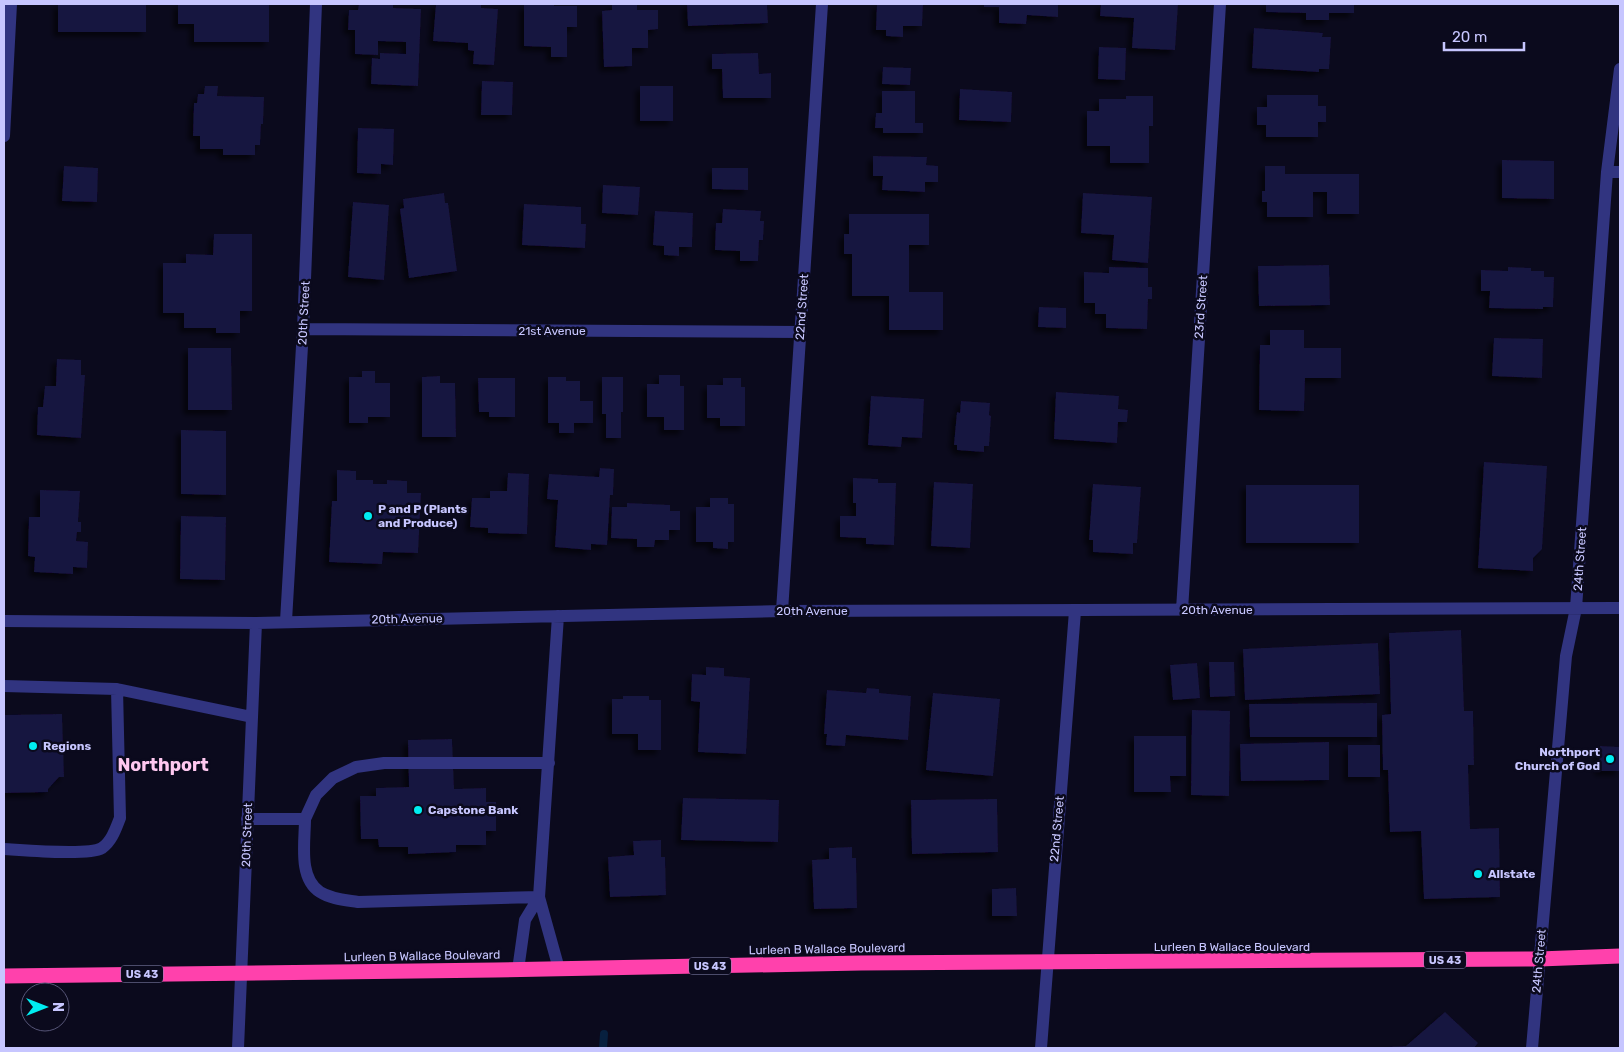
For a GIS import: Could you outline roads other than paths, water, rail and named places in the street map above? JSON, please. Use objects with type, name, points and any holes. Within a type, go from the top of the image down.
[{"type":"highway","name":"Lurleen B Wallace Boulevard","points":[[4,976],[518,970],[870,963],[1539,960],[1620,956]]},
{"type":"street","points":[[4,136],[10,4]]},
{"type":"street","name":"20th Street","points":[[286,621],[303,329],[316,4]]},
{"type":"street","name":"22nd Street","points":[[782,611],[822,4]]},
{"type":"street","name":"23rd Street","points":[[1182,610],[1220,4]]},
{"type":"street","name":"24th Street","points":[[1532,1048],[1566,664],[1576,608],[1614,172],[1620,69]]},
{"type":"street","name":"21st Avenue","points":[[303,329],[801,332]]},
{"type":"street","name":"20th Avenue","points":[[4,621],[256,622],[782,611],[1620,608]]},
{"type":"street","name":"22nd Street","points":[[1041,1048],[1075,611]]},
{"type":"street","points":[[558,616],[539,897],[559,969]]},
{"type":"street","name":"20th Street","points":[[238,1048],[256,622]]},
{"type":"street","points":[[4,686],[117,689],[252,717]]},
{"type":"street","points":[[4,849],[87,852],[102,848],[114,834],[120,818],[117,689]]},
{"type":"street","points":[[539,897],[358,902],[336,898],[320,892],[309,880],[305,868],[305,819],[316,795],[333,778],[356,767],[384,763],[549,763]]},
{"type":"street","points":[[247,819],[305,819]]},
{"type":"street","points":[[518,970],[525,920],[539,897]]},
{"type":"waterway","points":[[603,1048],[604,1034]]},
{"type":"place","name":"P and P (Plants and Produce)","points":[[368,516]]},
{"type":"place","name":"Regions","points":[[33,746]]},
{"type":"place","name":"Northport Church of God","points":[[1610,759]]},
{"type":"place","name":"Capstone Bank","points":[[418,810]]},
{"type":"place","name":"Allstate","points":[[1478,874]]},
{"type":"district","name":"Northport","points":[[163,765]]}]
